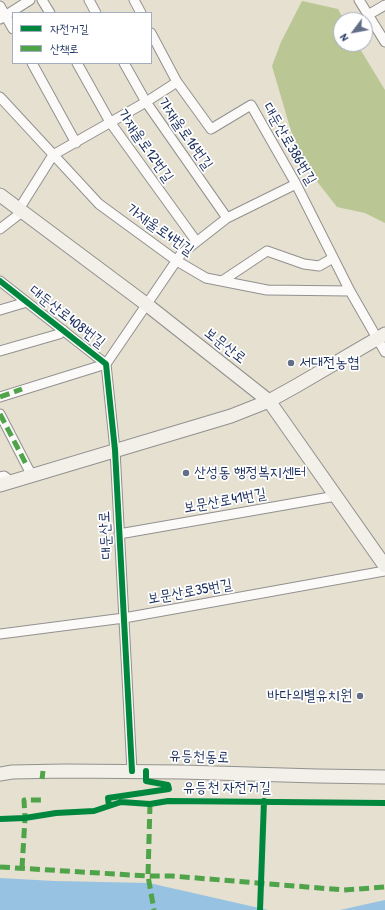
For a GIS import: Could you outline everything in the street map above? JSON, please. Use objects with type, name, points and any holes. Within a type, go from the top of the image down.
[{"type":"main road","name":"보문산로","points":[[0,195],[146,304],[269,401],[385,566]]},
{"type":"main road","points":[[4,481],[32,476],[114,450],[231,416],[269,401],[381,336]]},
{"type":"main road","name":"유등천동로","points":[[4,772],[132,771],[385,777]]},
{"type":"street","points":[[3,17],[30,0]]},
{"type":"street","points":[[42,0],[49,12]]},
{"type":"street","points":[[89,0],[95,12]]},
{"type":"street","points":[[134,0],[140,12]]},
{"type":"street","points":[[358,0],[366,12]]},
{"type":"street","points":[[373,12],[385,5]]},
{"type":"street","points":[[0,6],[3,17],[12,28]]},
{"type":"street","points":[[373,23],[385,42]]},
{"type":"street","name":"대둔산로386번길","points":[[152,35],[177,82],[211,129],[251,105],[296,184],[350,291],[381,336],[385,352]]},
{"type":"street","points":[[33,64],[76,143]]},
{"type":"street","name":"가재울로12번길","points":[[78,64],[110,122],[196,241]]},
{"type":"street","name":"가재울로16번길","points":[[125,64],[146,102],[227,218]]},
{"type":"street","points":[[0,229],[21,210],[53,155],[146,102],[177,82]]},
{"type":"street","name":"가재울로4번길","points":[[0,97],[99,204],[177,260],[206,278],[267,290],[350,291]]},
{"type":"street","points":[[0,397],[106,364],[181,254],[227,218],[296,184]]},
{"type":"street","points":[[222,280],[267,251],[304,264],[319,266],[333,258]]},
{"type":"street","name":"대둔산로408번길","points":[[0,281],[106,364],[114,450]]},
{"type":"street","name":"대둔산로408번길","points":[[0,310],[26,302]]},
{"type":"street","name":"대둔산로408번길","points":[[0,352],[59,334],[63,330]]},
{"type":"street","points":[[0,414],[32,476]]},
{"type":"street","name":"대둔산로","points":[[114,450],[132,771]]},
{"type":"street","name":"보문산로41번길","points":[[119,534],[336,496]]},
{"type":"street","name":"보문산로35번길","points":[[0,634],[124,618],[385,571]]},
{"type":"green space","points":[[302,1],[338,9],[340,12],[333,12],[333,52],[362,52],[385,90],[385,223],[365,213],[337,207],[308,170],[291,131],[272,66],[281,42]]},
{"type":"water","points":[[0,878],[149,883],[268,910],[0,910]]},
{"type":"water","points":[[385,900],[385,910],[340,910]]},
{"type":"marked path","points":[[0,397],[22,389]]},
{"type":"marked path","points":[[0,414],[26,464]]},
{"type":"marked path","points":[[42,779],[43,771]]},
{"type":"marked path","points":[[22,868],[25,818],[24,800],[41,800],[41,797]]},
{"type":"marked path","points":[[150,804],[148,876],[154,910]]},
{"type":"marked path","points":[[0,867],[148,876],[172,876],[344,890],[385,887]]},
{"type":"cycle path","points":[[0,281],[106,364],[115,450],[132,771]]},
{"type":"cycle path","points":[[109,806],[108,798],[169,789],[168,785],[146,781],[146,771]]},
{"type":"cycle path","name":"유등천 자전거길","points":[[0,819],[25,818],[56,813],[94,811],[121,802],[150,804],[168,801],[385,803]]},
{"type":"cycle path","name":"유등천 자전거길","points":[[260,910],[264,801]]},
{"type":"place","name":"서대전농협","points":[[291,363]]},
{"type":"place","name":"산성동 행정복지센터","points":[[186,473]]},
{"type":"place","name":"바다의별유치원","points":[[360,696]]}]
